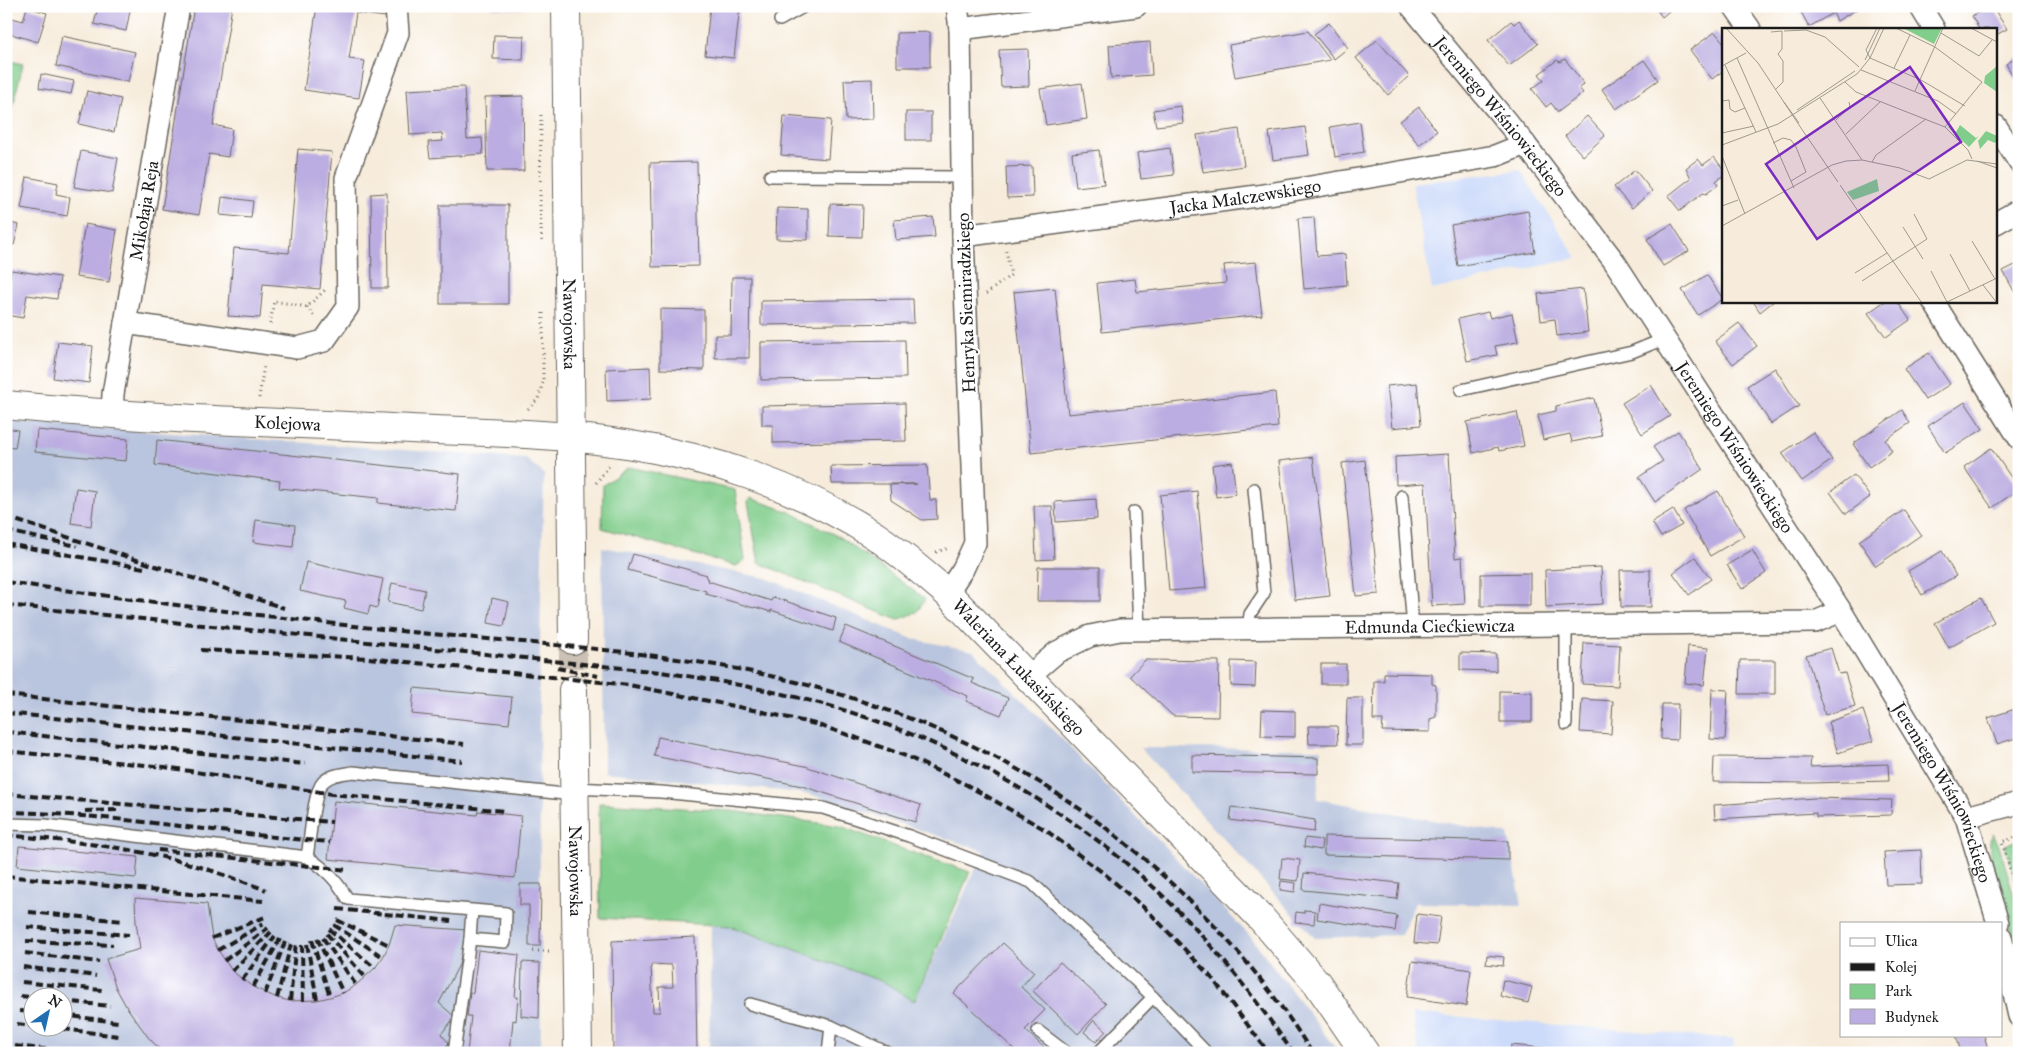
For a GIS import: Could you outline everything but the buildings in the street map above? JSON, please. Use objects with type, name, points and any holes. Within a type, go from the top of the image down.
[{"type":"street","name":"Mikołaja Reja","points":[[112,414],[113,394],[178,6]]},
{"type":"street","points":[[125,323],[296,348],[324,341],[348,307],[346,178],[398,33],[396,6]]},
{"type":"street","name":"Nawojowska","points":[[566,6],[573,640]]},
{"type":"street","name":"Henryka Siemiradzkiego","points":[[947,593],[963,569],[975,543],[963,236],[958,6]]},
{"type":"street","points":[[960,29],[1136,6]]},
{"type":"street","name":"Jeremiego Wiśniowieckiego","points":[[1411,6],[1525,144],[1614,261],[1841,611],[1966,817],[1998,922]]},
{"type":"street","points":[[1734,6],[1749,28]]},
{"type":"street","points":[[1920,6],[1933,28]]},
{"type":"street","points":[[1998,129],[2019,162]]},
{"type":"street","name":"Jacka Malczewskiego","points":[[963,236],[1266,194],[1495,156],[1525,144]]},
{"type":"street","points":[[1998,222],[2019,210]]},
{"type":"street","points":[[1933,302],[2019,438]]},
{"type":"street","name":"Kolejowa","points":[[6,405],[112,414],[570,438]]},
{"type":"street","name":"Waleriana Łukasińskiego","points":[[570,438],[624,443],[699,459],[790,491],[833,512],[873,535],[912,562],[947,593],[1029,676],[1261,918],[1317,983],[1365,1053]]},
{"type":"street","name":"Edmunda Ciećkiewicza","points":[[1029,676],[1057,652],[1090,636],[1120,630],[1815,622],[1841,611]]},
{"type":"street","name":"Nawojowska","points":[[573,690],[578,1053]]},
{"type":"street","points":[[1966,817],[2019,803]]},
{"type":"street","points":[[2002,941],[2019,1016]]},
{"type":"lane","points":[[780,20],[806,6]]},
{"type":"lane","points":[[770,176],[962,177]]},
{"type":"lane","points":[[1461,390],[1632,352],[1664,339]]},
{"type":"lane","points":[[1248,628],[1250,614],[1264,593],[1254,489]]},
{"type":"lane","points":[[1402,496],[1413,627]]},
{"type":"lane","points":[[1134,512],[1138,630]]},
{"type":"lane","points":[[1566,625],[1566,724]]},
{"type":"lane","points":[[308,858],[317,792],[323,782],[333,776],[352,772],[574,792],[661,792],[823,808],[909,836],[1032,882],[1153,997],[1207,1053]]},
{"type":"lane","points":[[6,824],[45,825],[308,858],[324,868],[338,883],[348,899],[506,913],[505,942],[470,940]]},
{"type":"lane","points":[[454,1053],[470,940],[472,910]]},
{"type":"lane","points":[[1098,1053],[1153,997]]},
{"type":"lane","points":[[750,1004],[831,1026],[888,1053]]},
{"type":"lane","points":[[828,1053],[831,1026]]},
{"type":"lane","points":[[1038,1032],[1067,1053]]},
{"type":"path","points":[[983,296],[1011,275],[1005,243]]},
{"type":"path","points":[[526,411],[538,399],[543,383]]},
{"type":"path","points":[[2019,836],[2002,842],[2019,900]]},
{"type":"path","points":[[533,950],[561,952]]},
{"type":"shaded area","points":[[1520,170],[1577,258],[1432,290],[1412,183]]},
{"type":"shaded area","points":[[6,421],[526,459],[544,474],[539,686],[541,1053],[6,1053]],"holes":[[[134,951],[133,1016],[116,988],[106,959]]]},
{"type":"shaded area","points":[[602,547],[766,578],[913,639],[973,651],[1064,741],[1250,936],[1339,1053],[709,1053],[711,926],[730,926],[886,983],[914,1001],[984,851],[810,794],[604,772]]},
{"type":"shaded area","points":[[1140,748],[1321,749],[1317,799],[1508,834],[1522,905],[1415,903],[1401,935],[1315,938]]},
{"type":"shaded area","points":[[1412,1013],[1734,1039],[1733,1053],[1419,1053]]},
{"type":"green space","points":[[6,60],[23,64],[6,135]]},
{"type":"green space","points":[[629,467],[735,490],[745,560],[736,566],[602,528],[603,485]]},
{"type":"green space","points":[[750,498],[790,512],[841,538],[925,599],[917,612],[898,620],[759,563],[748,502]]},
{"type":"green space","points":[[599,803],[732,811],[840,826],[970,872],[914,1001],[886,983],[730,926],[600,918]]},
{"type":"green space","points":[[1993,834],[1999,845],[2019,912],[2019,956],[1990,855],[1990,840]]},
{"type":"green space","points":[[2019,840],[2019,846],[2014,848],[2019,866],[2019,894],[2005,845]]},
{"type":"tunnel","points":[[573,640],[573,690]]},
{"type":"railway","points":[[6,517],[284,608]]},
{"type":"railway","points":[[6,531],[77,546]]},
{"type":"railway","points":[[6,544],[144,568]]},
{"type":"railway","points":[[6,582],[309,621],[644,654],[721,666],[789,680],[888,710],[952,736],[1031,777],[1078,808],[1124,842],[1168,880],[1209,920],[1282,1007],[1312,1053]]},
{"type":"railway","points":[[6,605],[661,672],[780,693],[872,719],[925,740],[976,764],[1026,792],[1075,824],[1120,858],[1162,895],[1214,949],[1272,1022],[1293,1053]]},
{"type":"railway","points":[[201,650],[368,658],[629,685],[815,724],[908,757],[967,785],[1044,829],[1106,875],[1150,913],[1212,978],[1269,1053]]},
{"type":"railway","points":[[557,668],[598,676]]},
{"type":"railway","points":[[6,695],[464,744]]},
{"type":"railway","points":[[6,713],[462,761]]},
{"type":"railway","points":[[6,732],[305,764]]},
{"type":"railway","points":[[6,751],[165,767],[332,794],[505,811]]},
{"type":"railway","points":[[6,794],[332,822]]},
{"type":"railway","points":[[85,811],[119,810]]},
{"type":"railway","points":[[6,812],[87,816],[330,842]]},
{"type":"railway","points":[[6,835],[136,851],[210,870],[266,890]]},
{"type":"railway","points":[[158,850],[348,870]]},
{"type":"railway","points":[[6,876],[263,901]]},
{"type":"railway","points":[[337,909],[451,921]]},
{"type":"railway","points":[[29,912],[124,921]]},
{"type":"railway","points":[[212,938],[265,917]]},
{"type":"railway","points":[[337,920],[389,945]]},
{"type":"railway","points":[[218,950],[263,924]]},
{"type":"railway","points":[[334,925],[383,957]]},
{"type":"railway","points":[[27,927],[129,935]]},
{"type":"railway","points":[[224,961],[268,928]]},
{"type":"railway","points":[[329,929],[375,968]]},
{"type":"railway","points":[[232,971],[271,932]]},
{"type":"railway","points":[[327,934],[366,978]]},
{"type":"railway","points":[[242,980],[275,936]]},
{"type":"railway","points":[[317,938],[343,993]]},
{"type":"railway","points":[[323,938],[356,985]]},
{"type":"railway","points":[[253,987],[280,939]]},
{"type":"railway","points":[[312,940],[330,997]]},
{"type":"railway","points":[[26,941],[113,945]]},
{"type":"railway","points":[[265,994],[285,942]]},
{"type":"railway","points":[[290,1001],[296,942]]},
{"type":"railway","points":[[277,998],[291,944]]},
{"type":"railway","points":[[307,944],[317,1000]]},
{"type":"railway","points":[[302,945],[303,1001]]},
{"type":"railway","points":[[25,953],[99,962]]},
{"type":"railway","points":[[23,967],[96,976]]},
{"type":"railway","points":[[22,982],[102,990]]},
{"type":"railway","points":[[72,1002],[110,1006]]},
{"type":"railway","points":[[72,1016],[118,1022]]},
{"type":"railway","points":[[17,1024],[22,1025]]},
{"type":"railway","points":[[72,1030],[119,1036]]},
{"type":"railway","points":[[15,1046],[79,1053]]}]
